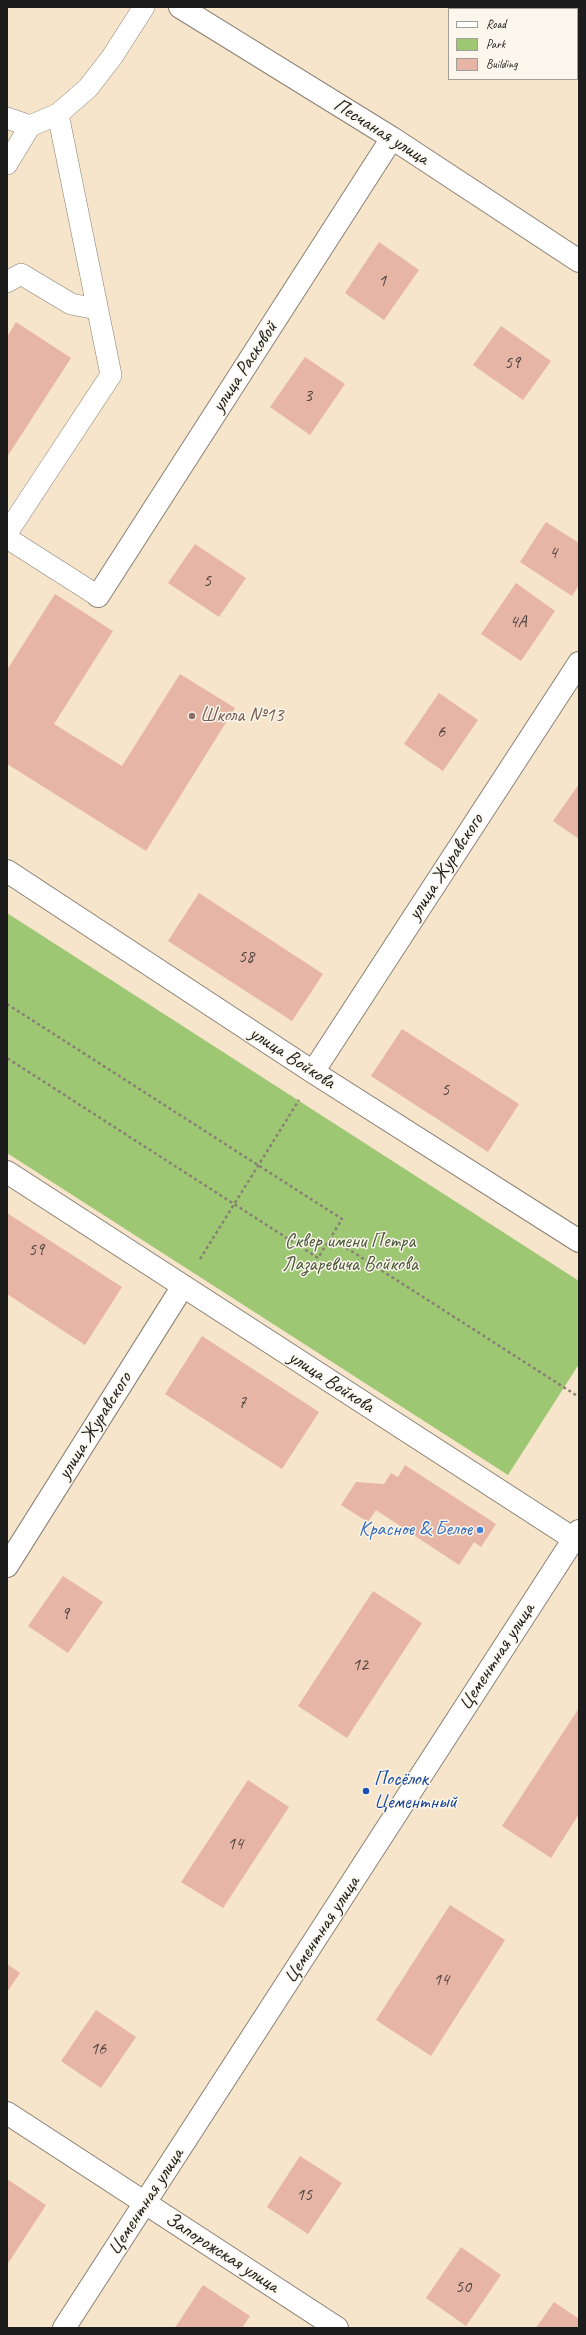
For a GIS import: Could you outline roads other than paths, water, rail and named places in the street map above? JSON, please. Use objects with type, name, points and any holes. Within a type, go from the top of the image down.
[{"type":"street","name":"Песчаная улица","points":[[180,7],[392,138],[579,261]]},
{"type":"street","name":"улица Расковой","points":[[98,596],[392,138]]},
{"type":"street","name":"улица Журавского","points":[[313,1072],[579,662]]},
{"type":"street","name":"улица Войкова","points":[[7,871],[313,1072],[579,1241]]},
{"type":"street","name":"улица Войкова","points":[[7,1172],[183,1286],[576,1535]]},
{"type":"street","name":"улица Журавского","points":[[7,1566],[183,1286]]},
{"type":"street","name":"Цементная улица","points":[[64,2328],[576,1535]]},
{"type":"street","name":"Запорожская улица","points":[[7,2113],[337,2328]]},
{"type":"lane","points":[[7,164],[30,126],[58,114],[88,88],[112,57],[144,7]]},
{"type":"lane","points":[[7,533],[111,375],[58,114]]},
{"type":"lane","points":[[7,118],[30,126]]},
{"type":"lane","points":[[7,282],[21,274],[71,304],[97,309]]},
{"type":"lane","points":[[7,538],[98,596]]},
{"type":"place","name":"Школа №13","points":[[192,716]]},
{"type":"place","name":"Красное & Белое","points":[[480,1530]]},
{"type":"place","name":"Посёлок Цементный","points":[[366,1791]]},
{"type":"park label","name":"Сквер имени Петра Лазаревича Войкова","points":[[350,1254]]}]
